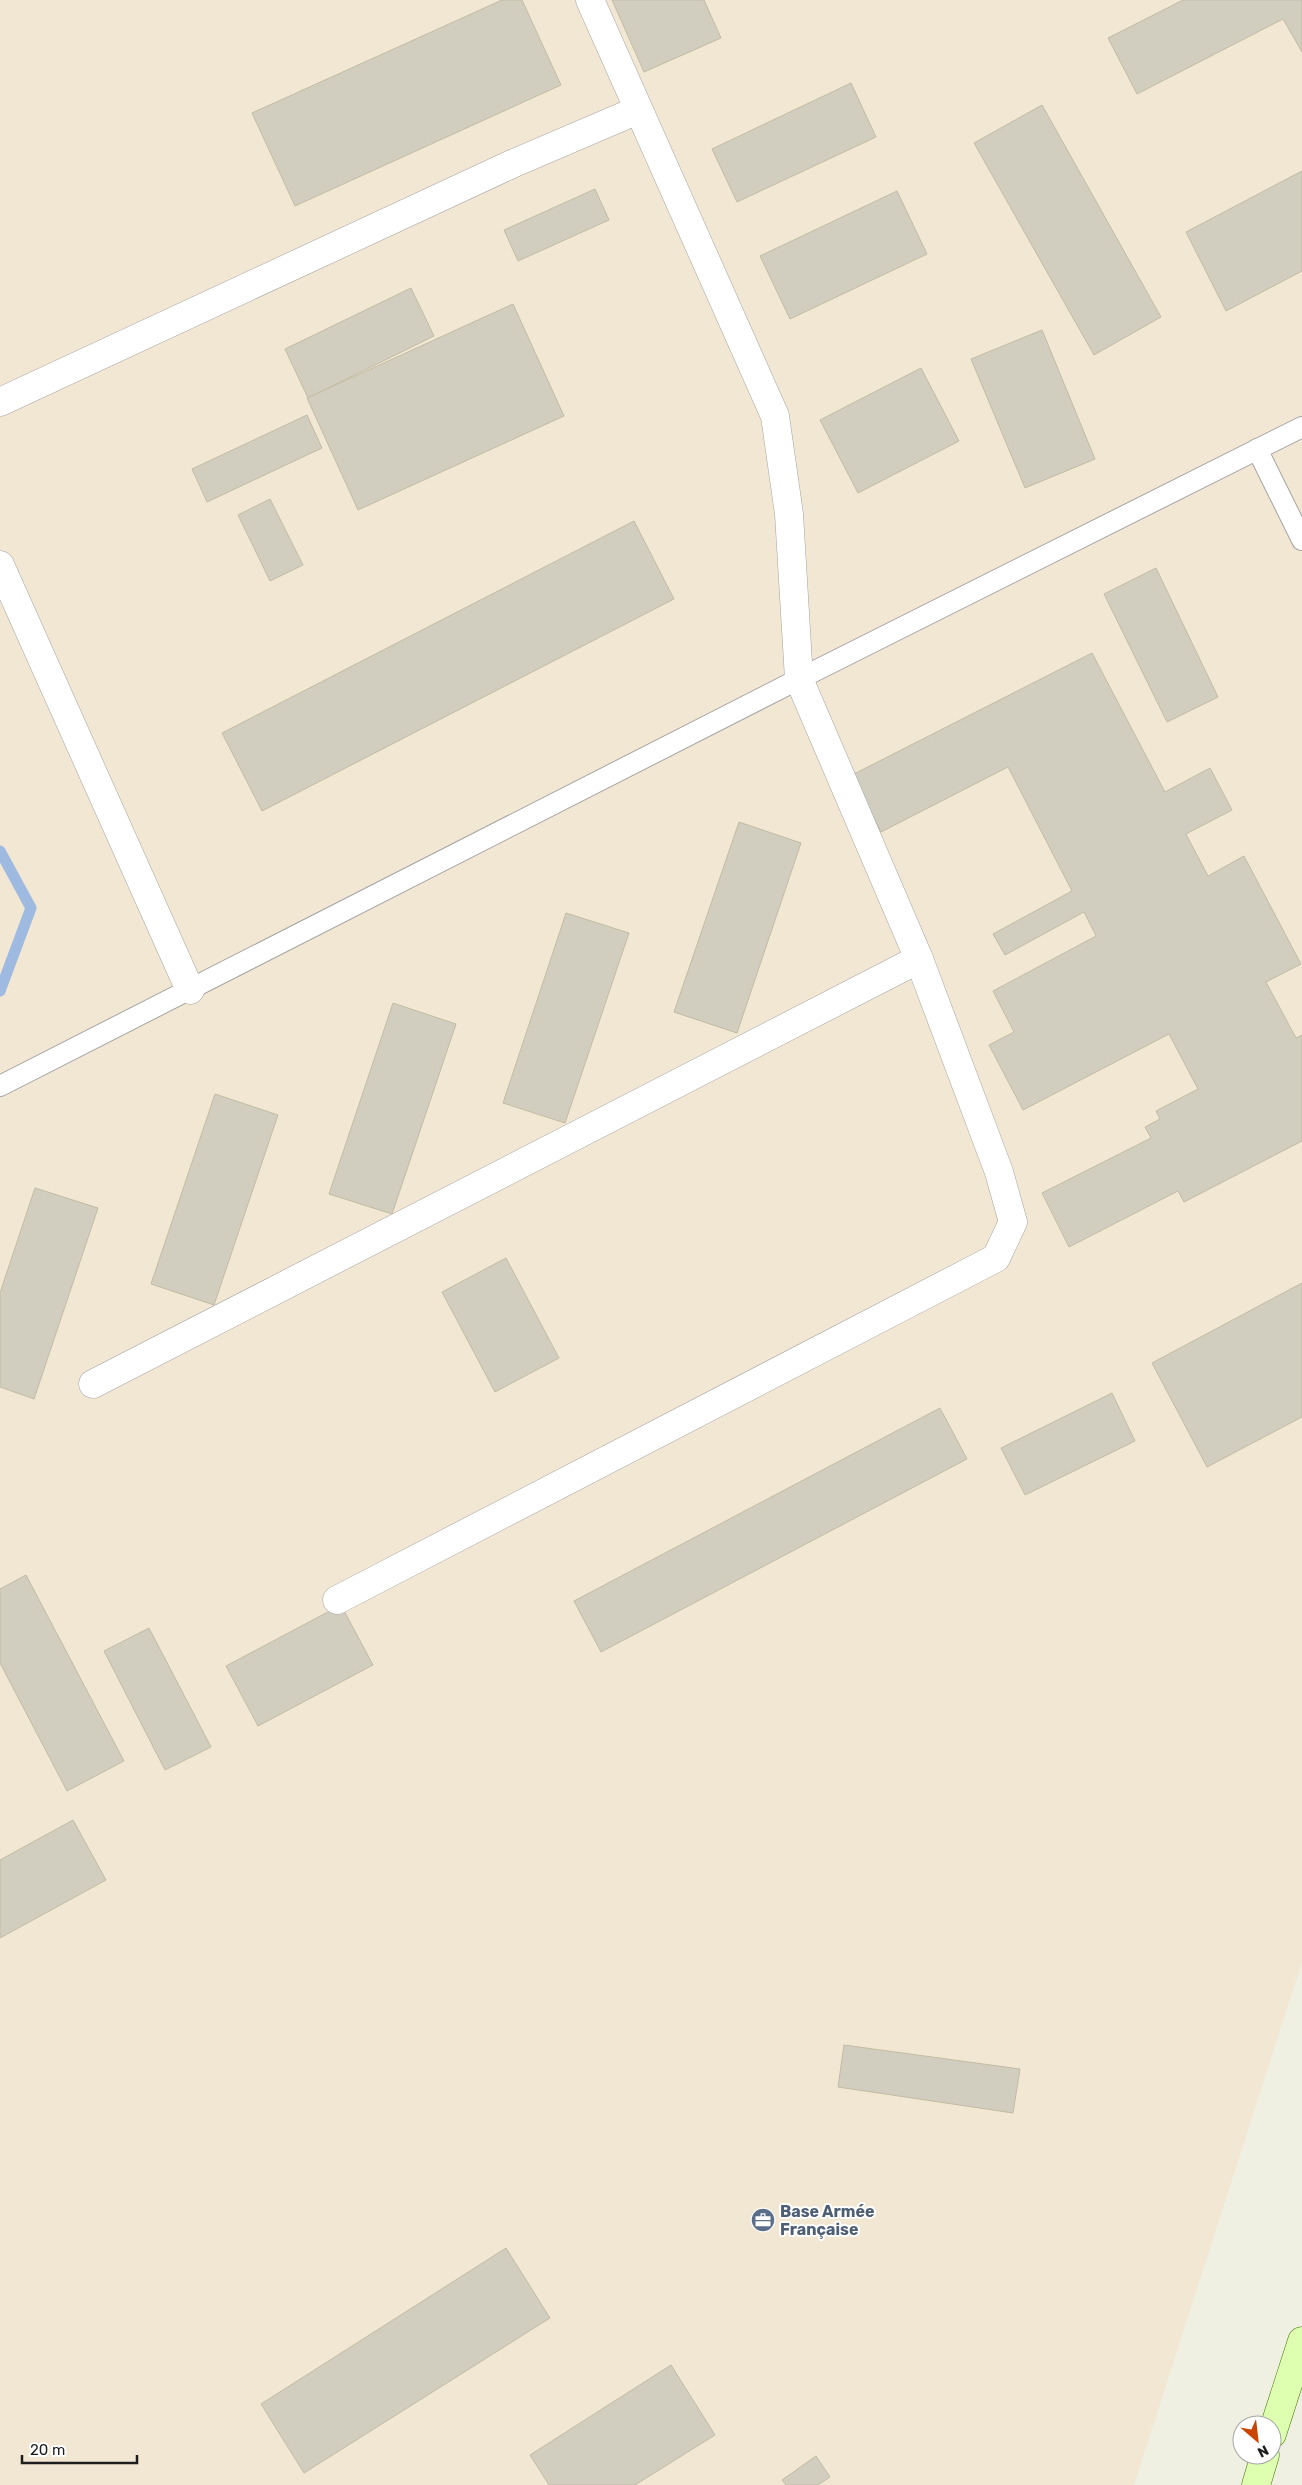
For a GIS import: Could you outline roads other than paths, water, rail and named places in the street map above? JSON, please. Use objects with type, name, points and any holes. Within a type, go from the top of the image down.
[{"type":"main road","points":[[1278,2415],[1302,2341]]},
{"type":"main road","points":[[1256,2485],[1262,2465]]},
{"type":"street","points":[[337,1600],[996,1258],[1012,1222],[999,1172],[919,959],[799,679],[788,514],[775,416],[590,0]]},
{"type":"street","points":[[0,402],[512,164],[638,110]]},
{"type":"street","points":[[0,565],[190,990]]},
{"type":"street","points":[[93,1384],[919,959]]},
{"type":"lane","points":[[0,1086],[799,679],[1302,427]]},
{"type":"lane","points":[[1257,449],[1302,540]]},
{"type":"waterway","points":[[0,851],[31,908],[0,991]]},
{"type":"place","name":"Base Armée Française","points":[[763,2220]]}]
